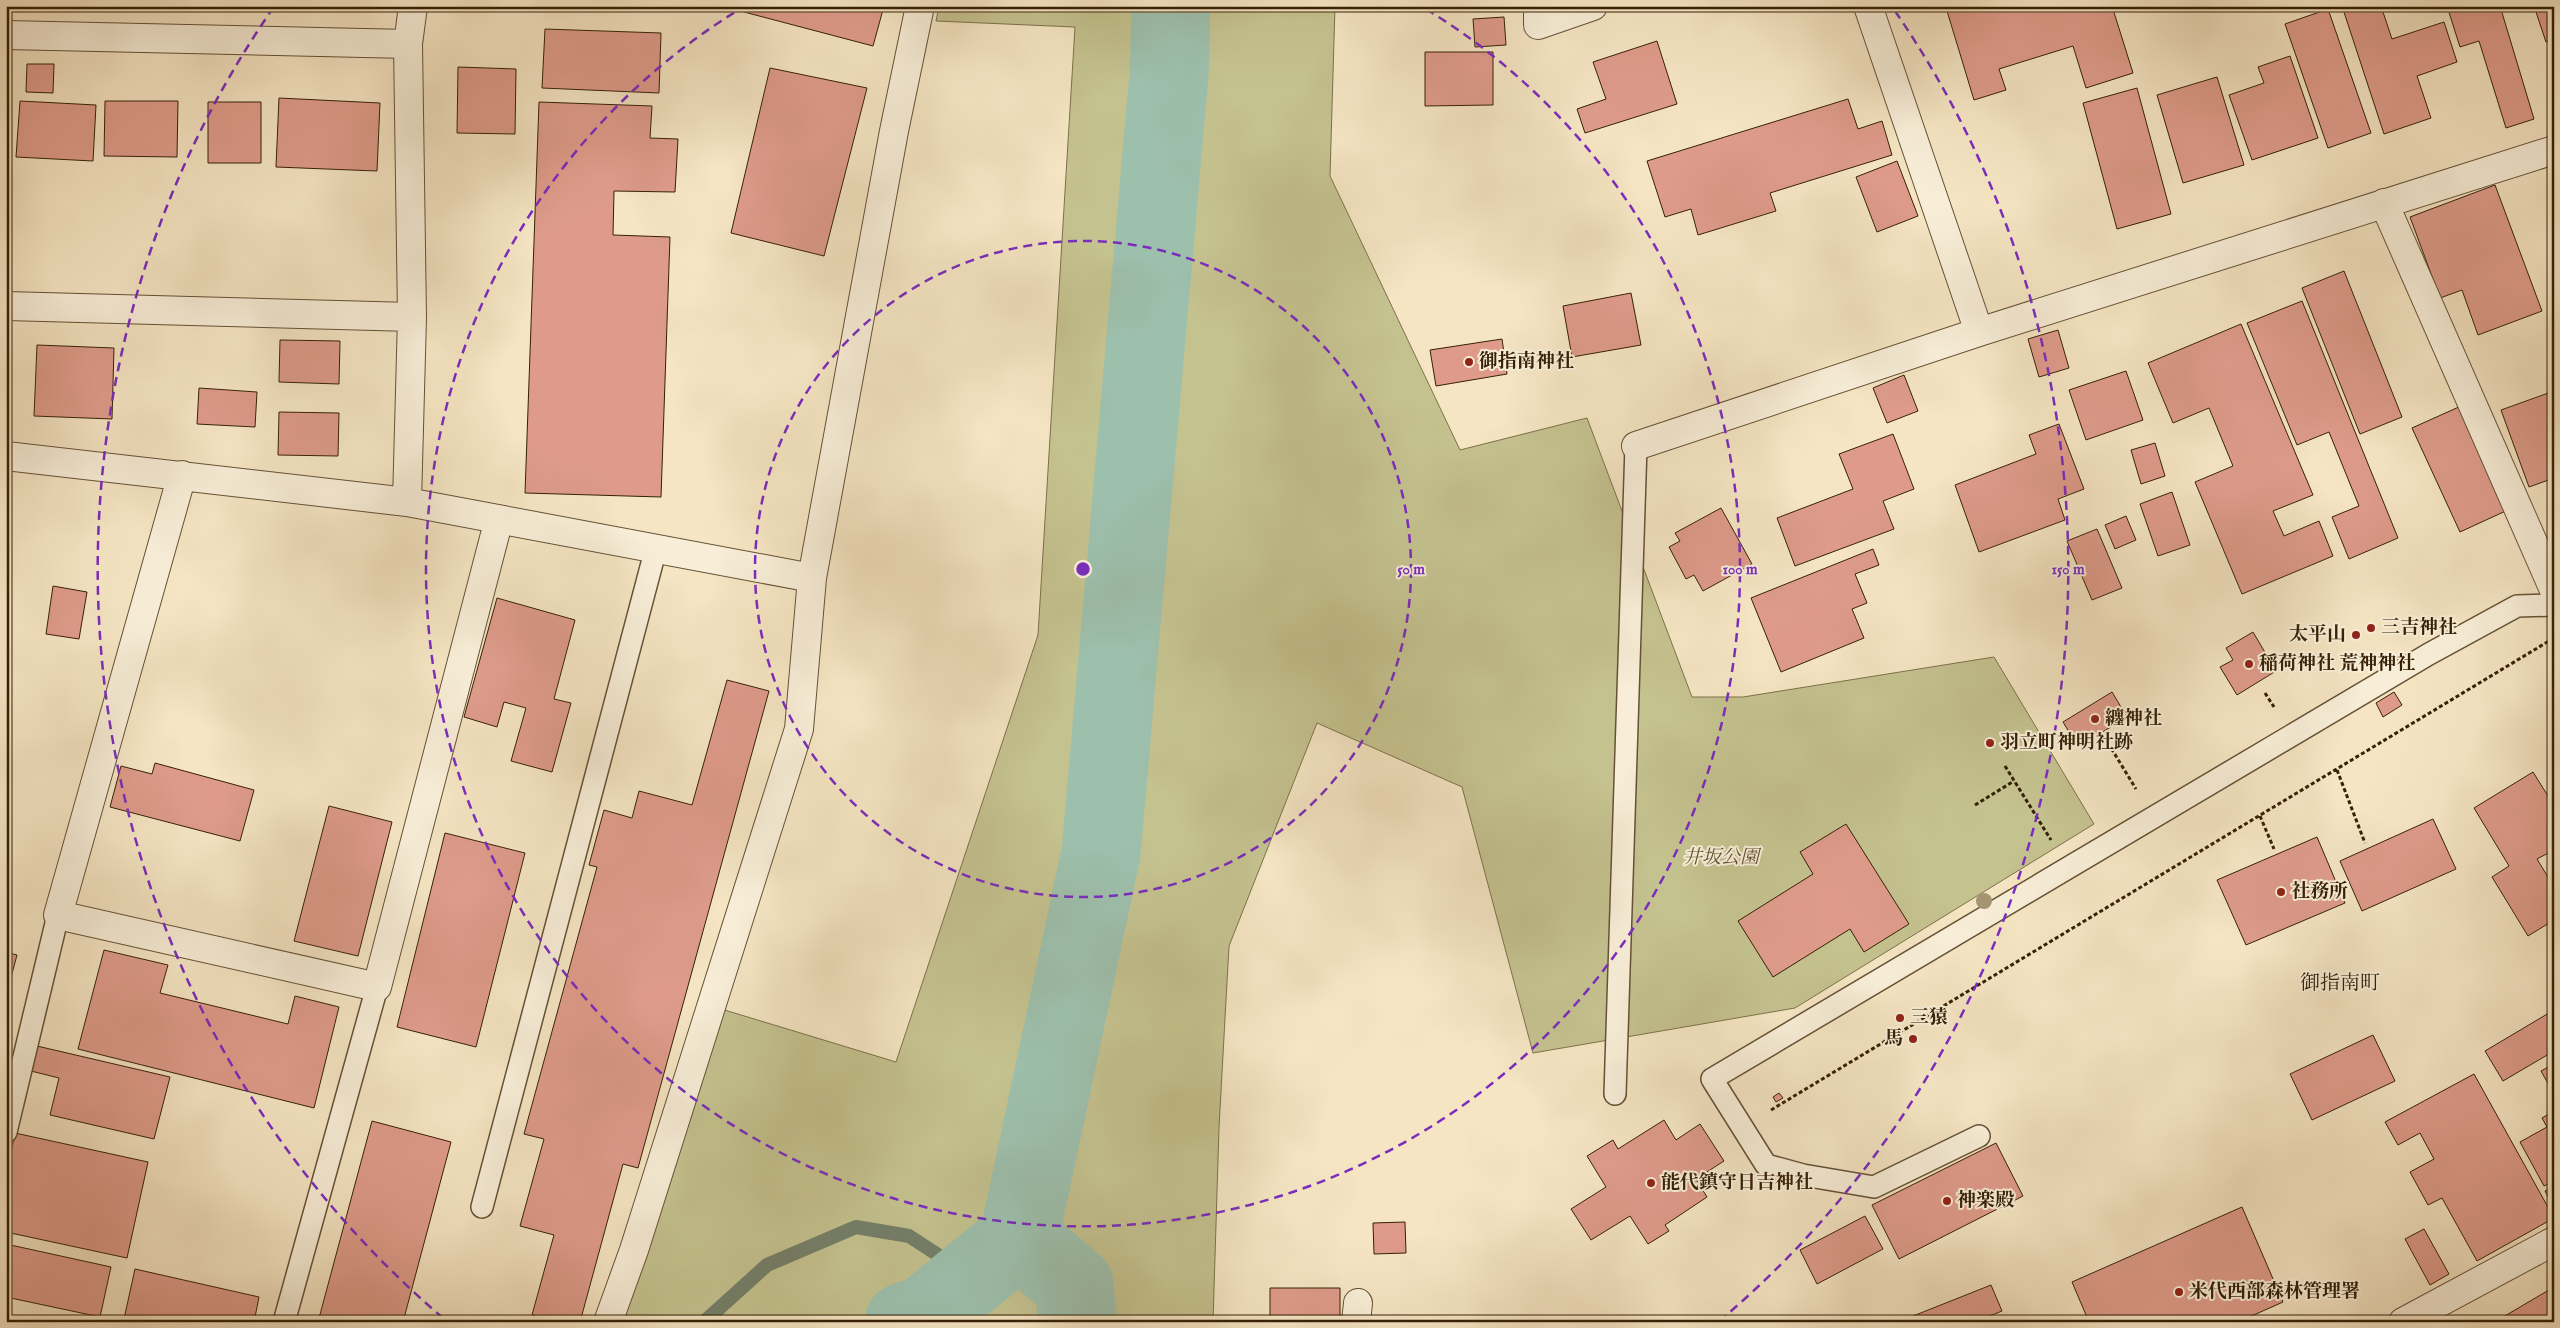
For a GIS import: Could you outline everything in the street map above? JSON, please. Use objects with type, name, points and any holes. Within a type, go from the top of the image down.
[{"type":"street","points":[[407,502],[412,317],[408,44],[413,6]]},
{"type":"street","points":[[608,1322],[634,1250],[799,729],[812,578],[894,131],[920,6]]},
{"type":"street","points":[[1538,6],[1538,25],[1593,6]]},
{"type":"street","points":[[1868,6],[1979,332]]},
{"type":"street","points":[[6,35],[408,44]]},
{"type":"street","points":[[1636,446],[1979,332],[2554,150]]},
{"type":"street","points":[[2384,203],[2554,590]]},
{"type":"street","points":[[6,306],[412,317]]},
{"type":"street","points":[[6,456],[407,502],[812,578]]},
{"type":"street","points":[[182,475],[58,915],[377,987],[499,519]]},
{"type":"street","points":[[2403,1322],[2554,1241]]},
{"type":"lane","points":[[1615,1094],[1636,446]]},
{"type":"lane","points":[[482,1206],[656,548]]},
{"type":"lane","points":[[1980,1136],[1874,1187],[1803,1175],[1766,1165],[1712,1079],[2429,654],[2517,606],[2554,605]]},
{"type":"lane","points":[[6,1132],[58,915]]},
{"type":"lane","points":[[284,1322],[377,987]]},
{"type":"path","points":[[1742,1127],[2554,638]]},
{"type":"path","points":[[2108,743],[2153,818]]},
{"type":"path","points":[[2005,766],[2068,868]]},
{"type":"path","points":[[2337,770],[2365,843]]},
{"type":"path","points":[[1976,805],[2014,781]]},
{"type":"path","points":[[2260,816],[2274,849]]},
{"type":"green space","name":"井坂公園","points":[[939,6],[1335,6],[1330,176],[1460,450],[1587,418],[1692,697],[1743,697],[1994,657],[2094,824],[1795,1008],[1533,1053],[1462,787],[1317,723],[1229,946],[1219,1127],[1213,1322],[607,1322],[718,1008],[896,1062],[1038,635],[1075,27],[936,21]]},
{"type":"building","points":[[745,6],[884,6],[873,46],[744,12]]},
{"type":"building","points":[[1961,6],[2112,6],[2133,73],[2086,88],[2073,46],[1999,69],[2006,90],[1974,100],[1947,11]]},
{"type":"building","points":[[2342,6],[2381,6],[2392,39],[2444,22],[2457,62],[2417,76],[2431,118],[2384,134]]},
{"type":"building","points":[[2447,6],[2500,6],[2534,119],[2506,128],[2479,41],[2460,47]]},
{"type":"building","points":[[2534,6],[2554,6],[2554,39],[2546,42]]},
{"type":"building","points":[[2328,9],[2371,133],[2328,148],[2285,24]]},
{"type":"building","points":[[1504,17],[1506,45],[1475,47],[1473,19]]},
{"type":"building","points":[[545,29],[661,33],[659,93],[542,88]]},
{"type":"building","points":[[1657,41],[1677,104],[1585,133],[1577,109],[1606,99],[1593,62]]},
{"type":"building","points":[[1425,52],[1493,52],[1493,105],[1425,106]]},
{"type":"building","points":[[2290,56],[2318,138],[2252,160],[2229,95],[2264,83],[2258,67]]},
{"type":"building","points":[[27,64],[54,64],[53,93],[26,92]]},
{"type":"building","points":[[458,67],[516,69],[515,134],[457,133]]},
{"type":"building","points":[[770,68],[867,88],[824,256],[731,233]]},
{"type":"building","points":[[2217,77],[2244,165],[2183,183],[2157,95]]},
{"type":"building","points":[[2137,88],[2171,214],[2117,229],[2083,103]]},
{"type":"building","points":[[279,98],[380,103],[377,171],[276,167]]},
{"type":"building","points":[[1848,99],[1858,129],[1882,121],[1892,155],[1770,193],[1776,211],[1698,235],[1691,209],[1665,217],[1647,161]]},
{"type":"building","points":[[20,101],[96,105],[93,161],[16,157]]},
{"type":"building","points":[[105,101],[178,101],[177,157],[104,156]]},
{"type":"building","points":[[208,102],[261,102],[261,163],[208,163]]},
{"type":"building","points":[[539,102],[652,106],[650,138],[678,139],[675,192],[614,191],[613,235],[670,237],[661,497],[525,493]]},
{"type":"building","points":[[1897,161],[1918,216],[1877,232],[1856,177]]},
{"type":"building","points":[[2495,185],[2542,311],[2478,335],[2462,290],[2440,298],[2410,217]]},
{"type":"building","points":[[2344,271],[2402,417],[2360,434],[2302,288]]},
{"type":"building","points":[[1631,293],[1641,345],[1572,357],[1563,306]]},
{"type":"building","points":[[2302,301],[2398,538],[2349,559],[2332,517],[2359,506],[2329,432],[2297,445],[2247,323]]},
{"type":"building","points":[[2241,324],[2313,495],[2273,511],[2284,536],[2319,521],[2333,556],[2242,594],[2195,482],[2233,466],[2209,408],[2173,423],[2148,363]]},
{"type":"building","points":[[2058,330],[2069,368],[2039,377],[2028,339]]},
{"type":"building","name":"御指南神社","points":[[1502,339],[1507,374],[1436,386],[1430,350]]},
{"type":"building","points":[[280,340],[340,341],[339,384],[279,382]]},
{"type":"building","points":[[37,345],[114,348],[112,419],[34,416]]},
{"type":"building","points":[[2126,371],[2143,420],[2086,440],[2069,390]]},
{"type":"building","points":[[1904,375],[1918,411],[1887,423],[1873,388]]},
{"type":"building","points":[[199,388],[257,392],[255,427],[197,424]]},
{"type":"building","points":[[2554,391],[2554,478],[2529,487],[2501,410]]},
{"type":"building","points":[[2461,406],[2510,509],[2460,532],[2412,428]]},
{"type":"building","points":[[279,412],[339,413],[338,456],[278,455]]},
{"type":"building","points":[[2059,424],[2084,489],[2058,499],[2065,520],[1979,552],[1955,485],[2036,454],[2029,435]]},
{"type":"building","points":[[1893,434],[1914,489],[1883,501],[1894,529],[1795,566],[1777,518],[1853,489],[1839,454]]},
{"type":"building","points":[[2155,443],[2165,476],[2141,484],[2131,450]]},
{"type":"building","points":[[2172,492],[2190,545],[2158,556],[2140,504]]},
{"type":"building","points":[[1721,508],[1752,564],[1703,591],[1694,575],[1686,579],[1669,547],[1680,541],[1675,533]]},
{"type":"building","points":[[2126,516],[2136,540],[2115,549],[2105,525]]},
{"type":"building","points":[[2097,529],[2122,588],[2092,600],[2067,541]]},
{"type":"building","points":[[1873,549],[1879,565],[1855,574],[1867,603],[1852,609],[1864,638],[1781,672],[1751,598]]},
{"type":"building","points":[[53,586],[87,592],[79,639],[46,634]]},
{"type":"building","points":[[497,598],[575,620],[554,699],[571,703],[552,772],[511,761],[526,708],[504,702],[497,727],[464,717]]},
{"type":"building","name":"稲荷神社 荒神神社","points":[[2253,632],[2276,671],[2237,695],[2220,667],[2233,660],[2226,648]]},
{"type":"building","points":[[727,680],[769,691],[638,1168],[623,1164],[580,1322],[556,1322],[532,1315],[554,1235],[520,1226],[544,1139],[524,1134],[597,867],[589,865],[604,810],[632,818],[639,791],[692,805]]},
{"type":"building","name":"纏神社","points":[[2112,692],[2127,717],[2078,747],[2063,722]]},
{"type":"building","points":[[2394,692],[2402,705],[2383,717],[2376,703]]},
{"type":"building","points":[[155,763],[254,790],[240,841],[110,807],[121,766],[152,774]]},
{"type":"building","points":[[2533,772],[2548,796],[2554,793],[2554,850],[2537,859],[2554,887],[2554,920],[2528,936],[2492,877],[2509,866],[2474,808]]},
{"type":"building","points":[[329,806],[392,822],[358,956],[294,941]]},
{"type":"building","points":[[2433,819],[2456,869],[2362,911],[2340,861]]},
{"type":"building","points":[[1846,824],[1909,924],[1864,952],[1850,929],[1773,977],[1738,921],[1813,874],[1800,852]]},
{"type":"building","points":[[445,833],[525,853],[476,1047],[397,1027]]},
{"type":"building","name":"社務所","points":[[2317,837],[2345,903],[2246,945],[2217,880]]},
{"type":"building","points":[[104,950],[168,965],[160,993],[288,1024],[295,996],[339,1007],[314,1108],[78,1049]]},
{"type":"building","points":[[6,952],[17,955],[6,996]]},
{"type":"building","points":[[2554,1010],[2554,1051],[2503,1081],[2485,1051]]},
{"type":"building","points":[[2373,1035],[2395,1081],[2312,1120],[2290,1074]]},
{"type":"building","points":[[37,1046],[170,1077],[154,1139],[50,1115],[59,1078],[31,1071]]},
{"type":"building","points":[[2554,1064],[2554,1094],[2541,1071]]},
{"type":"building","points":[[2474,1074],[2554,1218],[2477,1261],[2442,1198],[2428,1205],[2410,1172],[2434,1159],[2420,1133],[2398,1145],[2385,1122]]},
{"type":"building","points":[[1779,1093],[1783,1098],[1776,1102],[1773,1097]]},
{"type":"building","points":[[2554,1111],[2554,1181],[2544,1186],[2520,1142],[2547,1127],[2542,1118]]},
{"type":"building","name":"能代鎮守日吉神社","points":[[1664,1120],[1676,1140],[1700,1124],[1724,1161],[1696,1179],[1707,1197],[1665,1225],[1669,1231],[1648,1244],[1630,1216],[1591,1240],[1571,1209],[1606,1187],[1587,1156],[1613,1140],[1618,1149]]},
{"type":"building","points":[[372,1121],[451,1142],[403,1322],[318,1322]]},
{"type":"building","points":[[15,1133],[148,1162],[127,1258],[6,1232],[6,1175]]},
{"type":"building","name":"神楽殿","points":[[1996,1143],[2023,1196],[1899,1259],[1872,1205]]},
{"type":"building","points":[[2554,1186],[2554,1208],[2545,1191]]},
{"type":"building","name":"米代西部森林管理署","points":[[2242,1207],[2283,1302],[2238,1322],[2089,1322],[2072,1282]]},
{"type":"building","points":[[1865,1216],[1883,1249],[1817,1284],[1800,1250]]},
{"type":"building","points":[[1405,1222],[1406,1253],[1374,1254],[1373,1223]]},
{"type":"building","points":[[2424,1229],[2449,1274],[2430,1285],[2405,1239]]},
{"type":"building","points":[[6,1244],[111,1267],[100,1317],[6,1297]]},
{"type":"building","points":[[135,1269],[259,1297],[254,1322],[135,1322],[124,1319]]},
{"type":"building","points":[[1991,1285],[2002,1311],[1975,1322],[1898,1322]]},
{"type":"building","points":[[2554,1287],[2554,1322],[2498,1322],[2498,1320]]},
{"type":"building","points":[[1270,1288],[1340,1288],[1340,1322],[1270,1322]]},
{"type":"waterway","points":[[904,1322],[926,1314],[1019,1238],[1101,853],[1169,74],[1171,6]]},
{"type":"waterway","points":[[704,1322],[767,1265],[856,1227],[909,1236],[972,1277]]},
{"type":"waterway","points":[[1019,1238],[1074,1285],[1078,1322]]},
{"type":"place","name":"御指南神社","points":[[1469,362]]},
{"type":"place","name":"三吉神社","points":[[2371,628]]},
{"type":"place","name":"太平山","points":[[2356,635]]},
{"type":"place","name":"稲荷神社 荒神神社","points":[[2249,664]]},
{"type":"place","name":"纏神社","points":[[2095,719]]},
{"type":"place","name":"羽立町神明社跡","points":[[1990,743]]},
{"type":"place","name":"社務所","points":[[2281,892]]},
{"type":"place","name":"三猿","points":[[1900,1018]]},
{"type":"place","name":"馬","points":[[1913,1039]]},
{"type":"place","name":"能代鎮守日吉神社","points":[[1651,1183]]},
{"type":"place","name":"神楽殿","points":[[1947,1201]]},
{"type":"place","name":"米代西部森林管理署","points":[[2179,1292]]},
{"type":"district","name":"御指南町","points":[[2340,983]]}]
